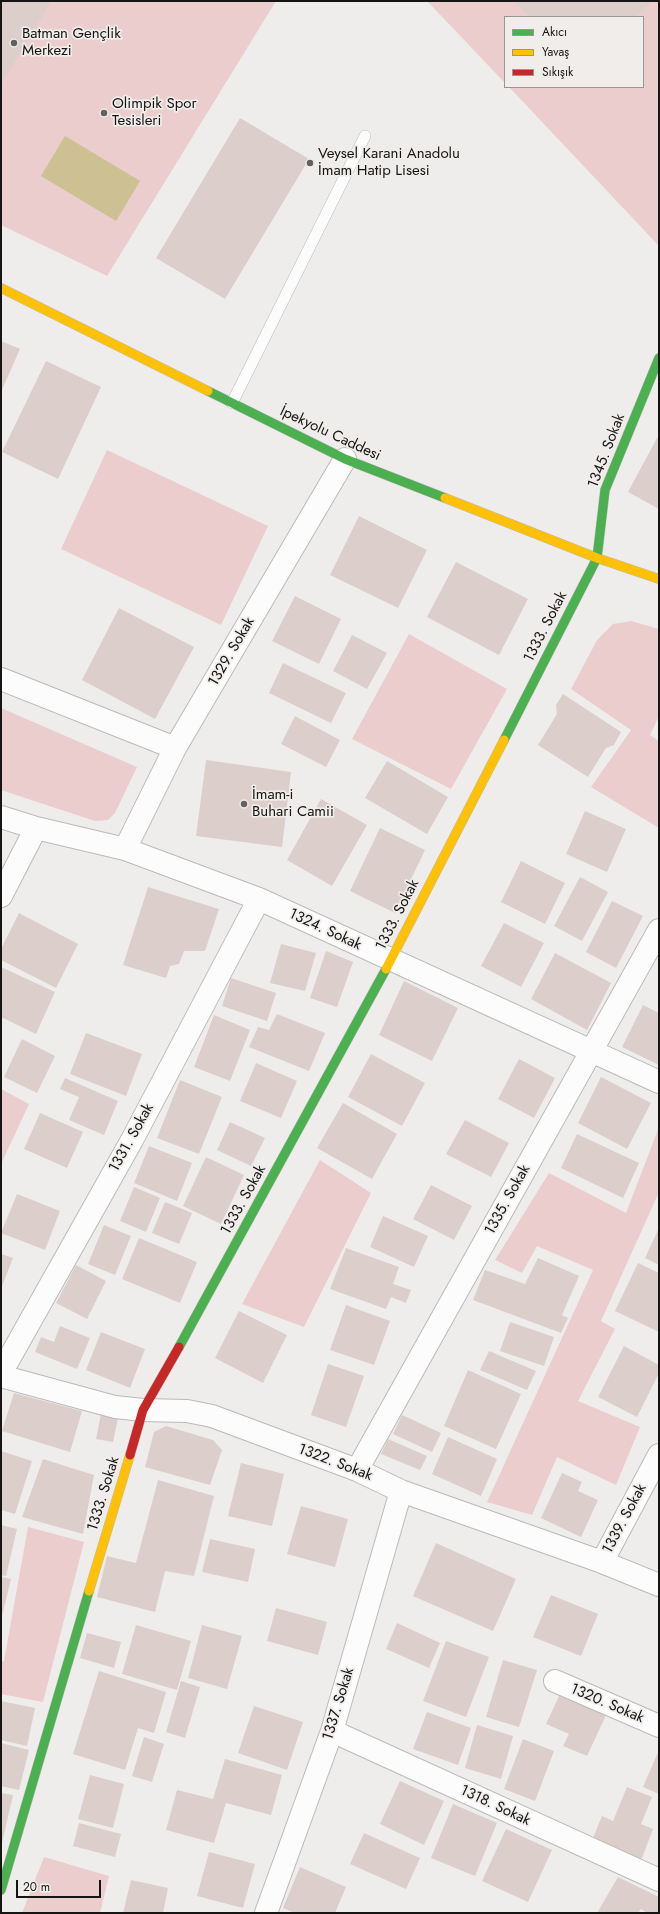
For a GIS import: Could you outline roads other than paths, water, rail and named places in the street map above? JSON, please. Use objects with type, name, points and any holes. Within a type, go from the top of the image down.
[{"type":"street","name":"İpekyolu Caddesi","points":[[1,288],[345,459],[597,558],[659,579]]},
{"type":"street","name":"1345. Sokak","points":[[597,558],[606,490],[659,358]]},
{"type":"street","name":"1329. Sokak","points":[[125,850],[175,748],[345,459]]},
{"type":"street","name":"1333. Sokak","points":[[1,1890],[143,1410],[189,1330],[390,960],[597,558]]},
{"type":"street","points":[[1,679],[175,748]]},
{"type":"street","name":"1324. Sokak","points":[[1,817],[36,828],[125,850],[259,899],[659,1082]]},
{"type":"street","points":[[1,896],[36,828]]},
{"type":"street","name":"1331. Sokak","points":[[1,1374],[132,1140],[259,899]]},
{"type":"street","name":"1335. Sokak","points":[[357,1470],[659,930]]},
{"type":"street","name":"1322. Sokak","points":[[1,1374],[115,1407],[143,1410],[187,1411],[212,1416],[357,1470],[401,1491],[602,1562],[659,1585]]},
{"type":"street","name":"1339. Sokak","points":[[602,1562],[659,1455]]},
{"type":"street","name":"1337. Sokak","points":[[266,1913],[332,1731],[401,1491]]},
{"type":"street","name":"1320. Sokak","points":[[555,1681],[659,1726]]},
{"type":"street","name":"1318. Sokak","points":[[332,1731],[659,1880]]},
{"type":"lane","points":[[232,403],[365,136]]},
{"type":"place","name":"Batman Gençlik Merkezi","points":[[14,43]]},
{"type":"place","name":"Olimpik Spor Tesisleri","points":[[104,113]]},
{"type":"place","name":"Veysel Karani Anadolu İmam Hatip Lisesi","points":[[310,163]]},
{"type":"place","name":"İmam-i Buhari Camii","points":[[244,804]]}]
